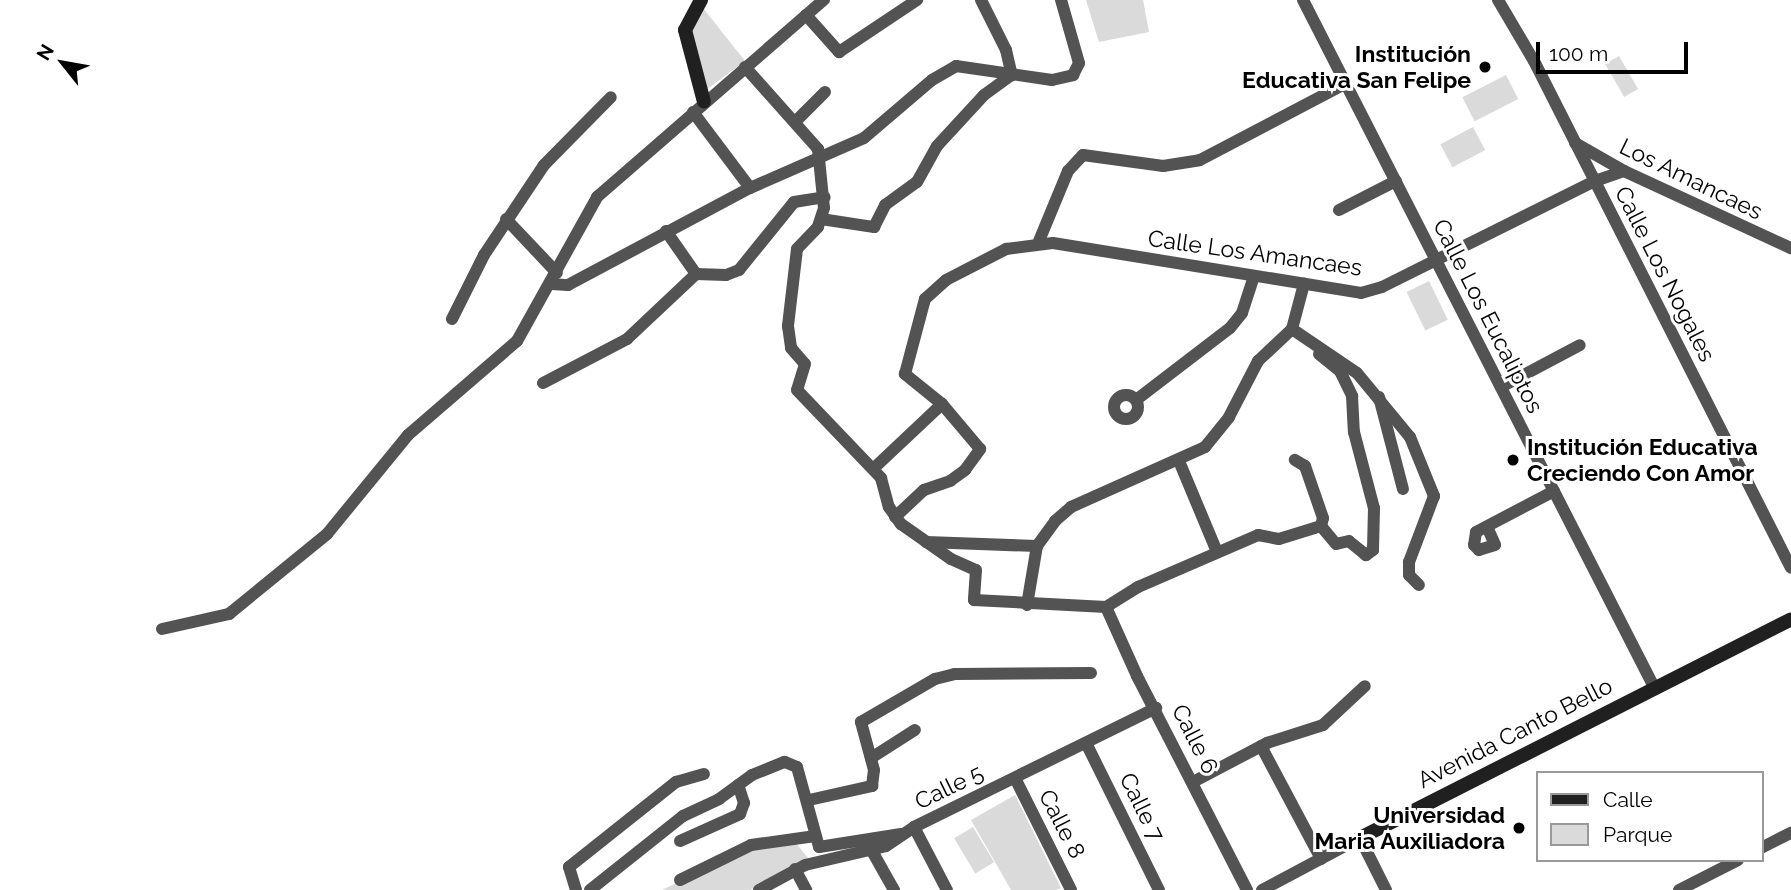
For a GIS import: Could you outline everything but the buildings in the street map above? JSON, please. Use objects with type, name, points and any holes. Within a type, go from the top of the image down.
[{"type":"street","points":[[701,0],[684,30],[698,107],[750,188]]},
{"type":"street","points":[[162,629],[229,614],[327,534],[408,435],[517,341],[555,278],[597,197],[824,0]]},
{"type":"street","points":[[806,15],[839,52],[917,0]]},
{"type":"street","points":[[981,0],[1006,51],[1012,75]]},
{"type":"street","points":[[506,219],[555,278],[568,285],[750,188],[864,138],[932,80],[956,66],[1052,80],[1079,71],[1062,0]]},
{"type":"street","name":"Calle Los Eucaliptos","points":[[1304,0],[1654,687]]},
{"type":"street","name":"Calle Los Nogales","points":[[1498,0],[1595,181],[1791,568]]},
{"type":"street","points":[[745,67],[814,140],[820,159],[825,197],[821,219],[795,257],[789,341],[805,364],[797,390],[873,469],[895,517],[926,542],[976,570],[974,600],[1027,605],[1106,607],[1217,552],[1258,535],[1279,539],[1321,526]]},
{"type":"street","points":[[821,219],[876,225],[885,205],[918,182],[937,146],[984,95],[1012,75]]},
{"type":"street","points":[[1039,241],[1068,171],[1083,155],[1163,166],[1200,160],[1346,84]]},
{"type":"street","points":[[796,121],[825,92]]},
{"type":"street","points":[[452,319],[506,219],[544,164],[611,97]]},
{"type":"street","name":"Los Amancaes","points":[[1575,143],[1624,171],[1791,248]]},
{"type":"street","name":"Calle Los Amancaes","points":[[942,404],[904,369],[925,299],[946,281],[1006,249],[1039,241],[1254,277],[1371,291],[1595,181],[1624,171]]},
{"type":"street","points":[[1339,210],[1396,181]]},
{"type":"street","points":[[543,383],[627,339],[696,274],[733,274],[794,202],[825,197]]},
{"type":"street","points":[[666,231],[696,274]]},
{"type":"street","points":[[1136,400],[1230,328],[1242,313],[1254,277]]},
{"type":"street","points":[[1027,605],[1037,546],[1071,507],[1179,461],[1205,447],[1218,433],[1258,361],[1289,331],[1304,284]]},
{"type":"street","points":[[1289,331],[1345,363],[1379,397],[1410,437],[1434,496],[1409,562],[1409,575],[1419,585]]},
{"type":"street","points":[[1289,331],[1327,360],[1348,382],[1354,432],[1374,508],[1373,550],[1366,555],[1349,541],[1336,544],[1321,526]]},
{"type":"street","points":[[1501,387],[1580,345]]},
{"type":"street","points":[[1379,397],[1403,489]]},
{"type":"street","points":[[873,469],[942,404],[980,449],[965,470],[950,481],[924,490],[895,517]]},
{"type":"street","points":[[1295,460],[1305,466],[1323,518],[1321,526]]},
{"type":"street","points":[[1179,461],[1217,552]]},
{"type":"street","points":[[1489,529],[1553,491]]},
{"type":"street","points":[[926,542],[1037,546]]},
{"type":"street","name":"Calle 6","points":[[1106,607],[1247,890]]},
{"type":"street","name":"Avenida Canto Bello","points":[[1262,890],[1791,619]]},
{"type":"street","points":[[809,800],[872,786],[875,775],[861,729],[864,717],[935,678],[955,674],[1091,673]]},
{"type":"street","points":[[1193,782],[1261,746],[1323,725],[1366,686]]},
{"type":"street","name":"Calle 5","points":[[759,890],[795,869],[872,851],[1156,708]]},
{"type":"street","points":[[871,758],[915,730]]},
{"type":"street","name":"Calle 7","points":[[1086,743],[1159,890]]},
{"type":"street","points":[[1261,746],[1321,859]]},
{"type":"street","points":[[590,890],[659,833],[752,775],[792,763],[809,800],[815,836],[824,849],[908,831],[947,890]]},
{"type":"street","points":[[576,890],[569,867],[676,782],[704,774]]},
{"type":"street","name":"Calle 8","points":[[1015,778],[1071,890]]},
{"type":"street","points":[[680,841],[743,811],[737,785]]},
{"type":"street","points":[[1763,847],[1791,833]]},
{"type":"street","points":[[680,880],[751,845],[815,836]]},
{"type":"street","points":[[1360,838],[1386,890]]},
{"type":"street","points":[[872,851],[894,890]]},
{"type":"street","points":[[1679,890],[1734,862]]},
{"type":"street","points":[[795,869],[806,890]]},
{"type":"green space","points":[[1086,0],[1143,0],[1149,32],[1099,42]]},
{"type":"green space","points":[[703,8],[745,61],[706,90],[690,34]]},
{"type":"green space","points":[[1619,56],[1638,89],[1624,97],[1605,64]]},
{"type":"green space","points":[[1506,75],[1518,99],[1475,121],[1462,97]]},
{"type":"green space","points":[[1473,127],[1485,150],[1453,167],[1440,144]]},
{"type":"green space","points":[[1429,281],[1448,320],[1425,331],[1407,292]]},
{"type":"green space","points":[[1015,795],[1061,888],[1011,890],[971,820]]},
{"type":"green space","points":[[973,827],[994,862],[975,873],[954,838]]},
{"type":"green space","points":[[795,842],[809,859],[750,890],[662,890],[748,848]]},
{"type":"place","name":"Institución Educativa San Felipe","points":[[1485,67]]},
{"type":"place","name":"Institución Educativa Creciendo Con Amor","points":[[1513,460]]},
{"type":"place","name":"Universidad Maria Auxiliadora","points":[[1519,828]]}]
